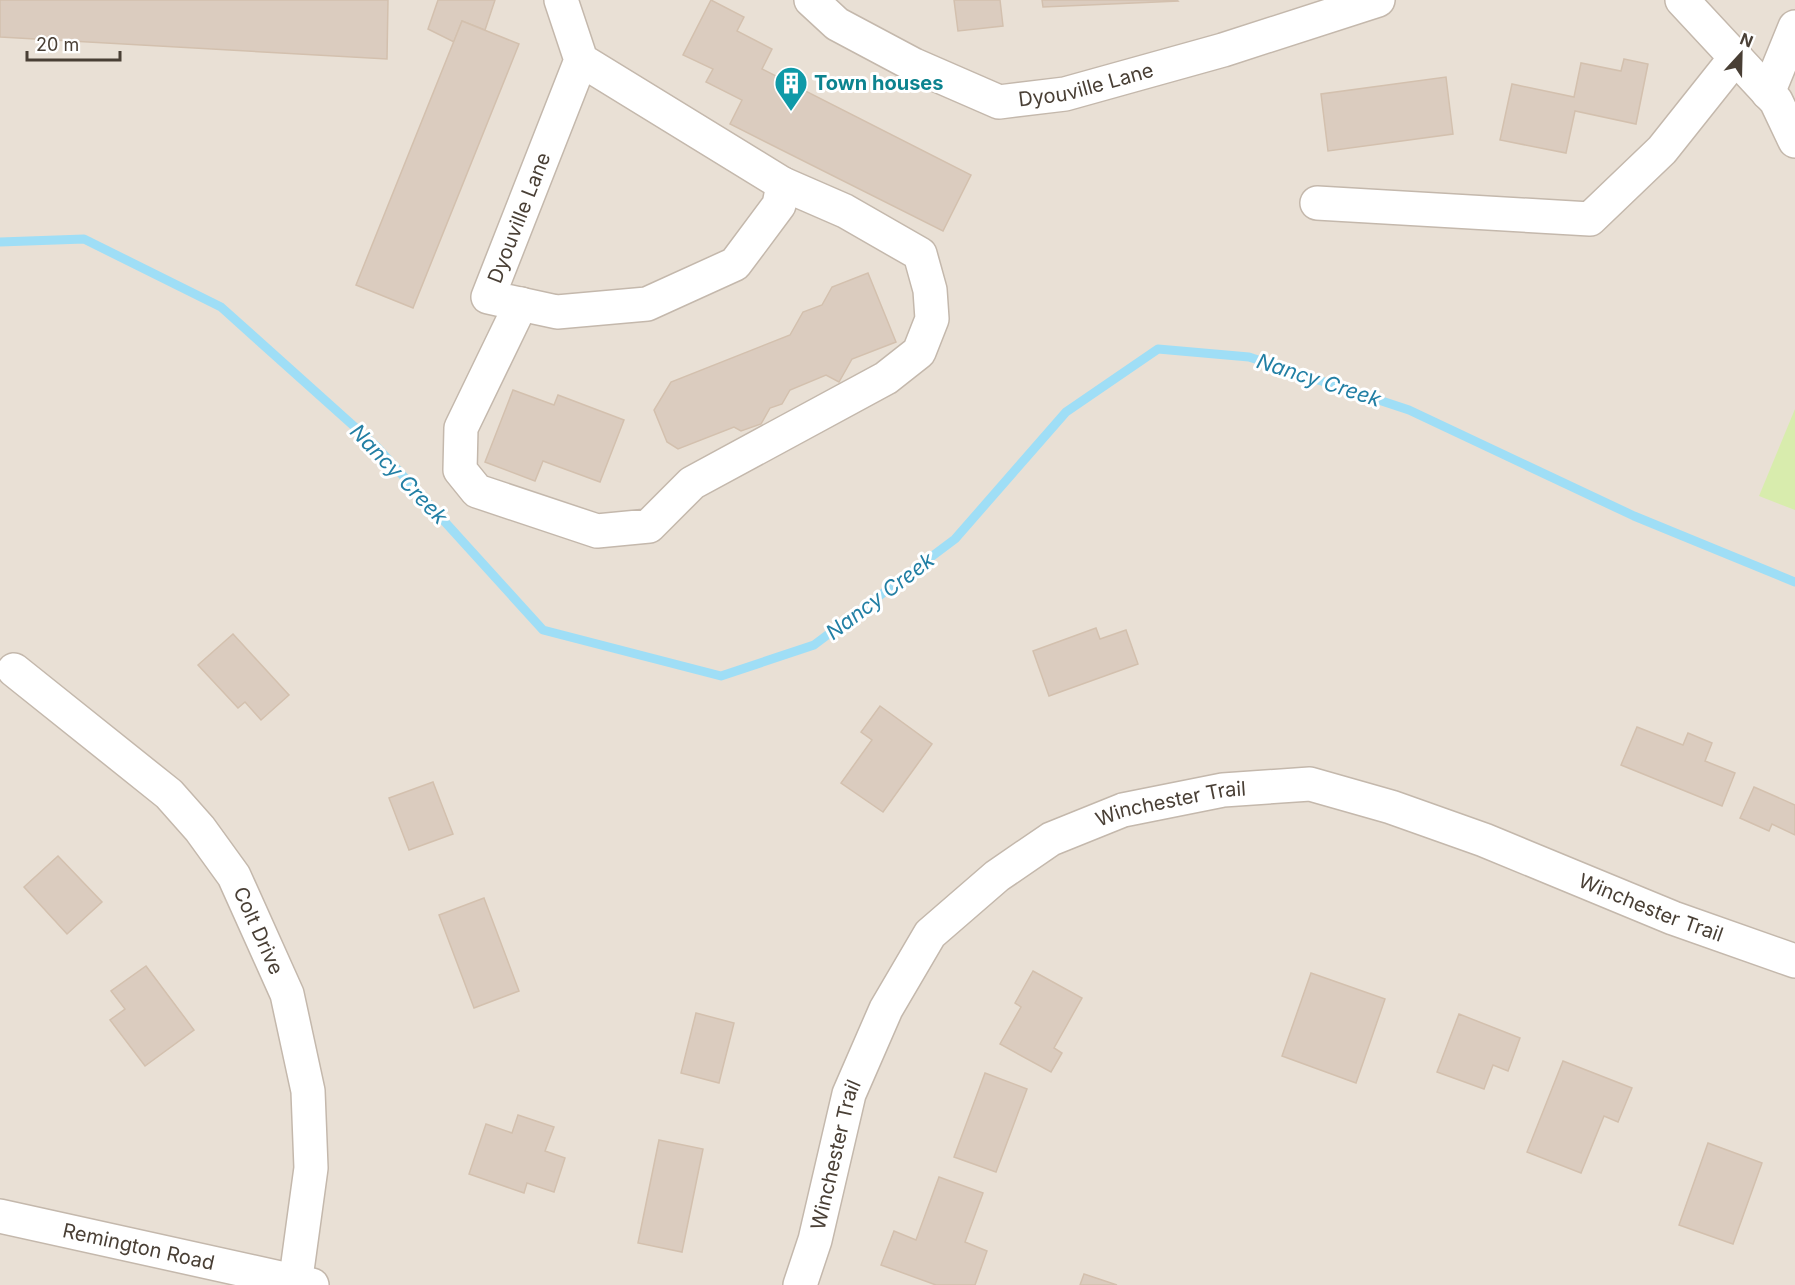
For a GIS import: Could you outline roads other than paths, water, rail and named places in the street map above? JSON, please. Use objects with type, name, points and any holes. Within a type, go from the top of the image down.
[{"type":"street","points":[[521,304],[461,428],[460,470],[477,491],[597,531],[649,526],[692,483],[885,378],[919,352],[932,319],[930,290],[920,254],[845,211],[783,184],[581,60],[561,0]]},
{"type":"street","name":"Dyouville Lane","points":[[811,0],[837,24],[914,65],[999,102],[1065,94],[1222,50],[1378,0]]},
{"type":"street","points":[[1682,0],[1776,101],[1795,141]]},
{"type":"street","points":[[1768,93],[1795,27]]},
{"type":"street","points":[[1317,203],[1590,219],[1662,150],[1736,57]]},
{"type":"street","name":"Dyouville Lane","points":[[581,60],[488,297],[557,312],[647,304],[735,264],[779,205],[783,184]]},
{"type":"street","name":"Colt Drive","points":[[14,670],[169,794],[200,829],[234,876],[287,994],[308,1091],[311,1168],[301,1284]]},
{"type":"street","name":"Winchester Trail","points":[[800,1285],[815,1240],[849,1094],[886,1010],[930,934],[997,876],[1051,838],[1123,810],[1223,790],[1310,784],[1391,807],[1484,840],[1673,918],[1795,961]]},
{"type":"street","name":"Remington Road","points":[[0,1216],[301,1284]]},
{"type":"waterway","name":"Nancy Creek","points":[[0,242],[84,239],[221,307],[376,446],[543,630],[721,676],[814,645],[955,539],[1066,412],[1158,349],[1249,357],[1409,410],[1634,516],[1795,582]]},
{"type":"place","name":"Town houses","points":[[791,112]]}]
